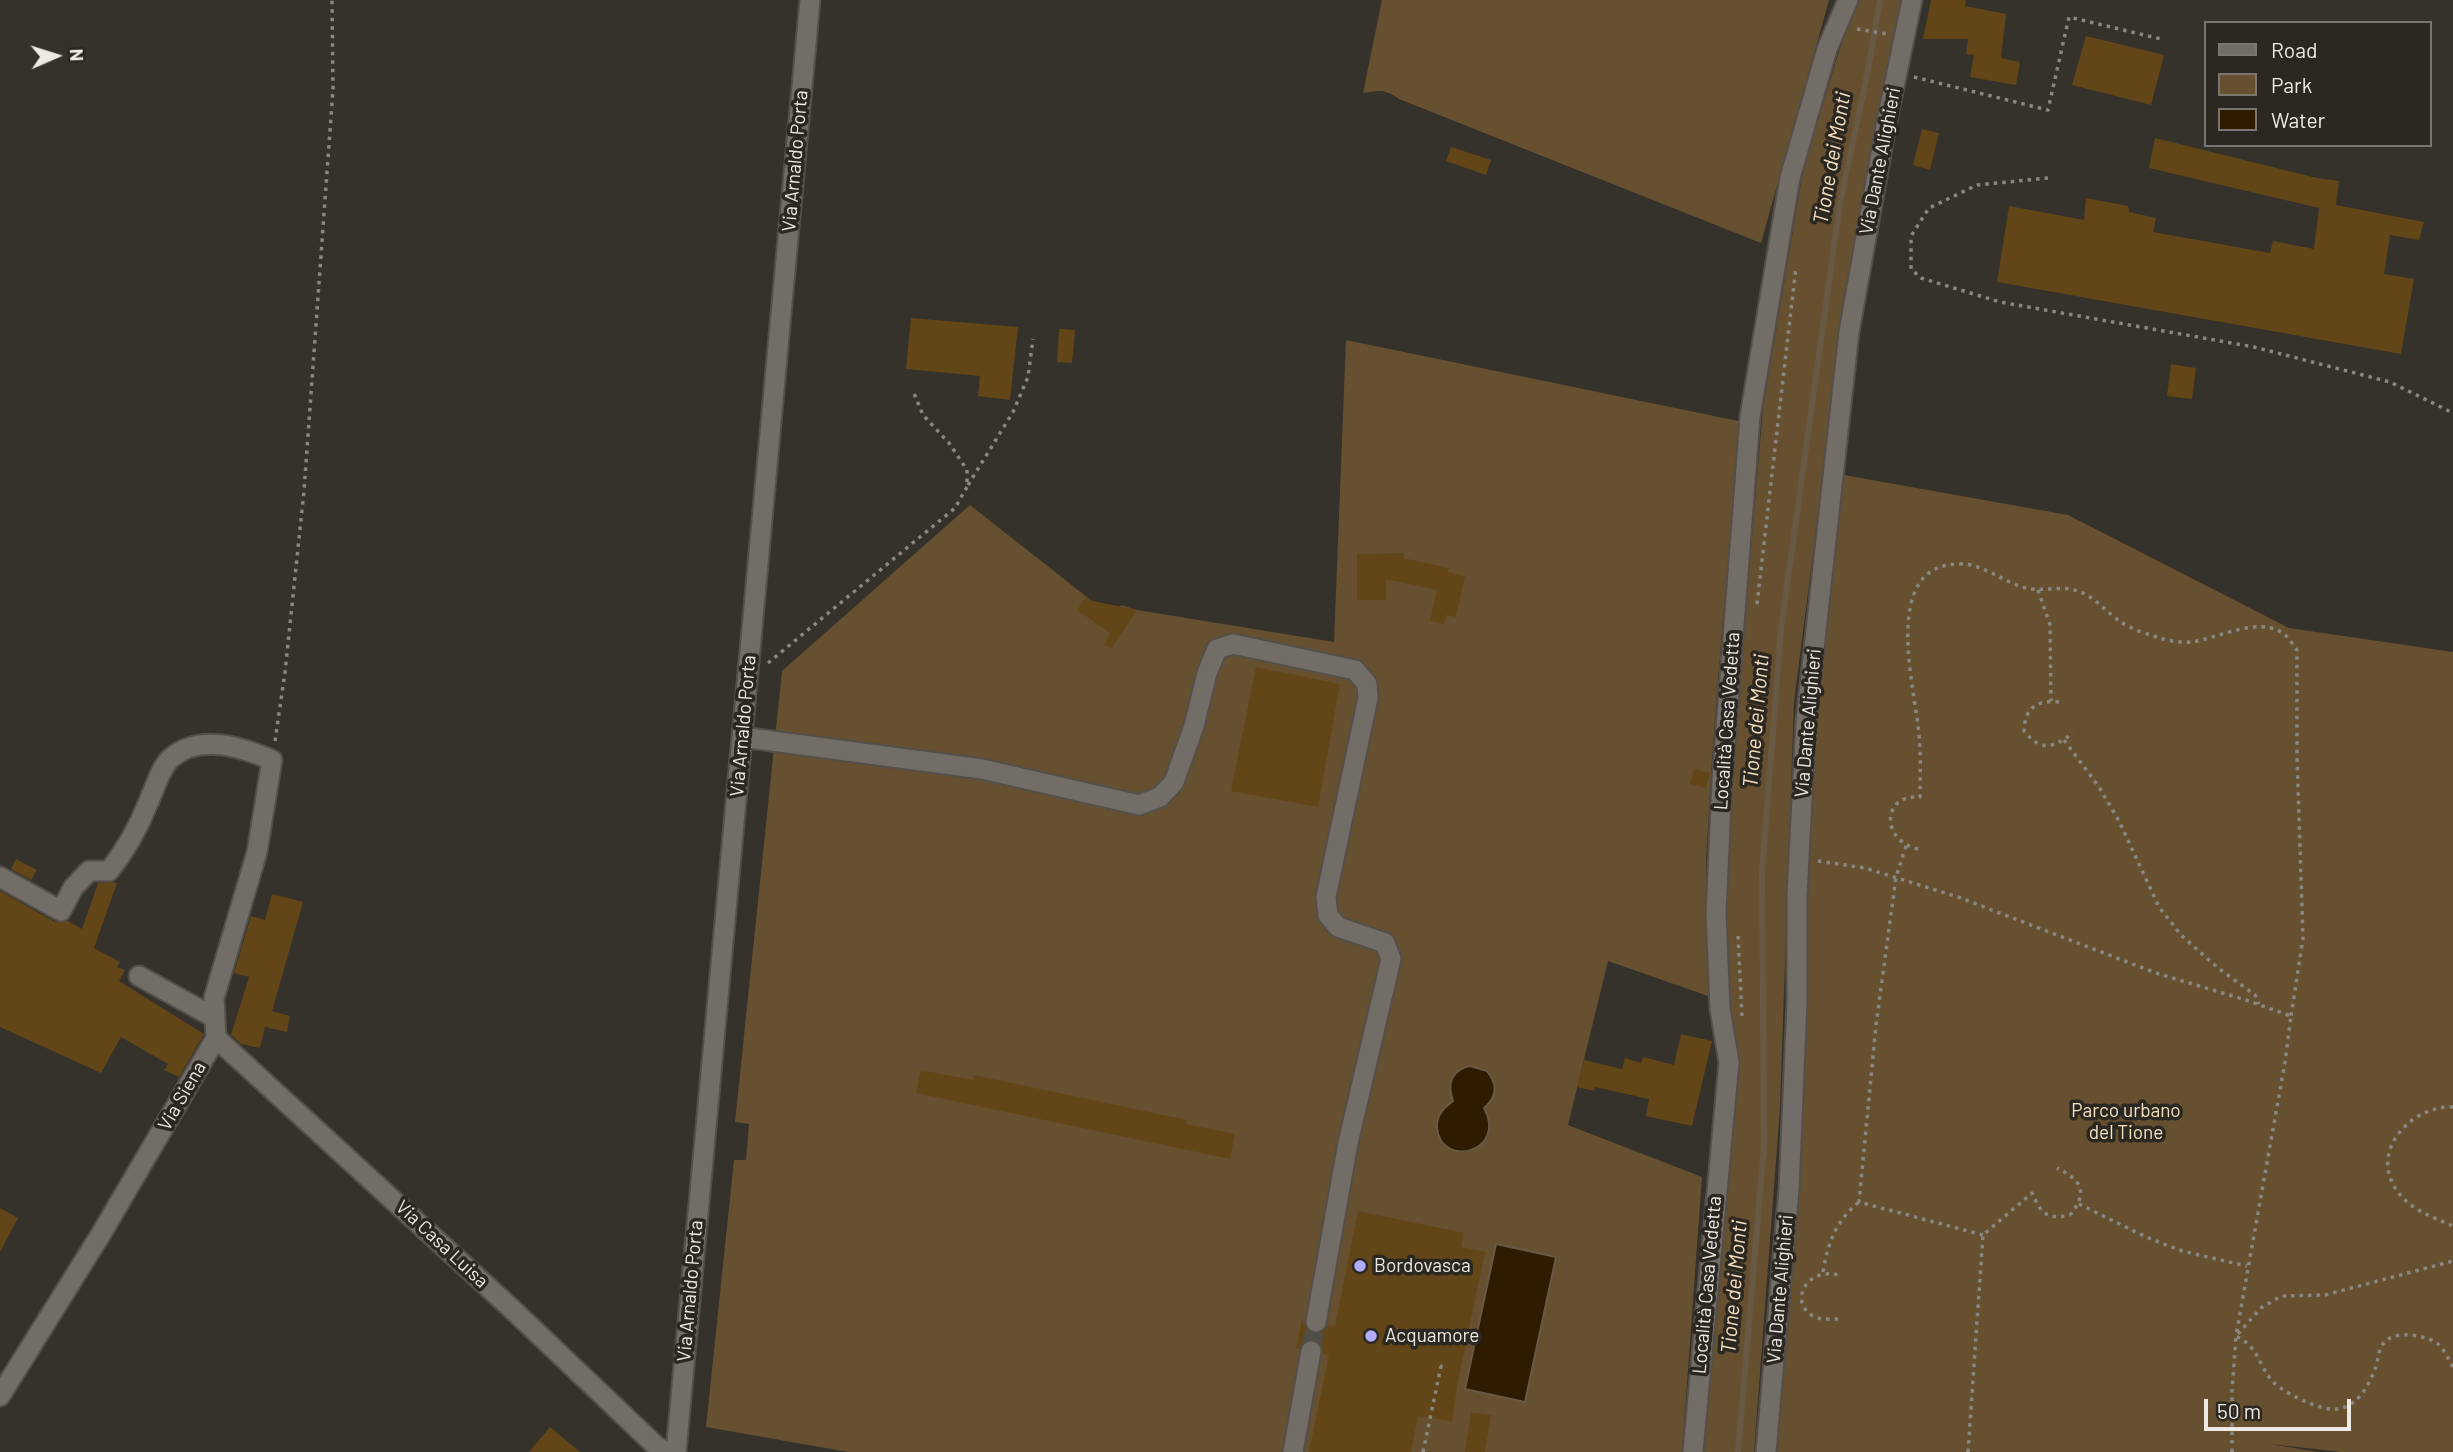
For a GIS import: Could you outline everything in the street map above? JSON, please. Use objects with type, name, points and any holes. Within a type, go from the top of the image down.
[{"type":"street","name":"Via Arnaldo Porta","points":[[676,1452],[810,0]]},
{"type":"street","name":"Località Casa Vedetta","points":[[1693,1452],[1729,1062],[1720,1009],[1716,914],[1722,782],[1750,416],[1790,178],[1827,50],[1848,0]]},
{"type":"street","name":"Via Dante Alighieri","points":[[1766,1452],[1789,1189],[1797,1003],[1798,858],[1806,721],[1849,332],[1912,0]]},
{"type":"street","points":[[742,737],[982,769],[1139,805],[1160,797],[1174,782],[1194,726],[1207,673],[1217,649],[1233,644],[1355,670],[1367,684],[1368,698],[1326,897],[1328,915],[1338,927],[1385,943],[1391,959],[1348,1143],[1317,1322]]},
{"type":"street","points":[[0,877],[61,911],[73,888],[89,871],[109,871],[116,862],[127,846],[169,760],[184,749],[206,744],[230,746],[272,760],[257,852],[214,998],[216,1038]]},
{"type":"street","points":[[139,976],[215,1018]]},
{"type":"street","name":"Via Siena","points":[[0,1396],[101,1234],[216,1038]]},
{"type":"street","name":"Via Casa Luisa","points":[[216,1038],[523,1319],[656,1446],[666,1452]]},
{"type":"street","points":[[1293,1452],[1311,1351]]},
{"type":"path","points":[[272,760],[285,672],[304,491],[333,89],[332,0]]},
{"type":"path","points":[[1897,73],[1951,84],[2048,110],[2069,17],[2161,39]]},
{"type":"path","points":[[1854,28],[1889,35]]},
{"type":"path","points":[[2049,178],[1977,185],[1929,208],[1911,236],[1911,269],[1921,278],[2000,302],[2254,347],[2390,382],[2453,413]]},
{"type":"path","points":[[1756,613],[1797,267]]},
{"type":"path","points":[[765,666],[955,508],[1013,412],[1028,377],[1033,339]]},
{"type":"path","points":[[914,391],[923,415],[949,443],[967,470],[967,487]]},
{"type":"path","points":[[1918,849],[1906,846],[1896,838],[1889,825],[1896,803],[1906,798],[1920,797],[1919,734],[1907,636],[1908,612],[1926,576],[1942,567],[1959,564],[1978,566],[2026,588],[2068,588],[2081,592],[2122,623],[2178,642],[2193,642],[2244,628],[2274,629],[2284,634],[2297,650],[2297,757],[2303,938],[2285,1062],[2236,1336],[2232,1391],[2232,1452]]},
{"type":"path","points":[[2038,590],[2050,625],[2051,701]]},
{"type":"path","points":[[2059,702],[2039,702],[2028,710],[2024,731],[2032,741],[2051,746],[2073,733]]},
{"type":"path","points":[[2064,740],[2099,787],[2119,821],[2159,907],[2180,935],[2255,995],[2259,1005]]},
{"type":"path","points":[[1823,1273],[1833,1230],[1847,1211],[1859,1202],[1876,1025],[1896,877],[1906,846]]},
{"type":"path","points":[[1798,858],[1865,867],[1958,897],[2156,973],[2291,1016]]},
{"type":"path","points":[[1738,924],[1743,1028]]},
{"type":"path","points":[[2453,1107],[2441,1106],[2416,1116],[2394,1137],[2387,1160],[2392,1182],[2402,1197],[2415,1209],[2453,1226]]},
{"type":"path","points":[[1968,1452],[1983,1235],[2032,1192],[2039,1210],[2050,1216],[2070,1215],[2079,1204],[2081,1191],[2076,1180],[2057,1168]]},
{"type":"path","points":[[1859,1202],[1983,1235]]},
{"type":"path","points":[[2079,1204],[2146,1237],[2182,1251],[2248,1266]]},
{"type":"path","points":[[2236,1336],[2261,1308],[2281,1296],[2325,1295],[2453,1261]]},
{"type":"path","points":[[1838,1320],[1818,1318],[1810,1313],[1804,1306],[1802,1295],[1804,1285],[1812,1277],[1823,1273],[1842,1276]]},
{"type":"path","points":[[2236,1336],[2249,1342],[2270,1380],[2284,1390],[2330,1409],[2343,1409],[2355,1403],[2367,1387],[2383,1343],[2397,1335],[2429,1339],[2442,1347],[2453,1367]]},
{"type":"path","points":[[1423,1452],[1441,1366],[1437,1366]]},
{"type":"green space","points":[[1382,0],[1829,0],[1761,243],[1389,93],[1363,93]]},
{"type":"green space","points":[[1855,0],[1903,0],[1848,279],[1794,702],[1780,1107],[1754,1452],[1702,1452],[1737,1056],[1729,996],[1726,903],[1734,749],[1763,408],[1804,165]]},
{"type":"green space","points":[[1346,340],[1743,422],[1712,758],[1706,861],[1708,996],[1608,961],[1568,1125],[1702,1177],[1682,1452],[848,1452],[706,1427],[734,1160],[746,1160],[749,1124],[735,1122],[782,671],[970,505],[1092,601],[1334,642]]},
{"type":"green space","name":"Parco urbano del Tione","points":[[1844,475],[2068,515],[2289,628],[2453,652],[2453,1452],[2342,1452],[2270,1444],[2318,1452],[1773,1452],[1805,866],[1817,699]]},
{"type":"water","points":[[1470,1066],[1487,1071],[1493,1081],[1494,1095],[1484,1108],[1489,1123],[1487,1135],[1481,1144],[1471,1150],[1460,1151],[1449,1148],[1441,1141],[1437,1123],[1441,1112],[1453,1101],[1450,1089],[1452,1079],[1458,1071]]},
{"type":"water","points":[[1496,1244],[1556,1257],[1525,1402],[1465,1389]]},
{"type":"building","points":[[1931,0],[1966,0],[1965,6],[2006,14],[2001,58],[2020,62],[2016,85],[1970,77],[1974,55],[1966,54],[1968,39],[1923,39]]},
{"type":"building","points":[[2086,36],[2164,55],[2151,105],[2072,85]]},
{"type":"building","points":[[1922,129],[1939,133],[1930,170],[1913,165]]},
{"type":"building","points":[[2155,138],[2339,181],[2336,205],[2424,222],[2419,240],[2390,235],[2384,274],[2414,279],[2401,354],[1997,282],[2009,206],[2084,220],[2086,198],[2128,206],[2129,212],[2156,218],[2153,232],[2270,253],[2273,241],[2314,249],[2319,208],[2149,168]]},
{"type":"building","points":[[1451,147],[1491,160],[1486,175],[1446,161]]},
{"type":"building","points":[[911,318],[1018,327],[1010,400],[978,396],[980,376],[906,369]]},
{"type":"building","points":[[1059,329],[1075,330],[1072,363],[1057,362]]},
{"type":"building","points":[[2171,364],[2196,368],[2192,399],[2167,396]]},
{"type":"building","points":[[1404,553],[1403,558],[1449,568],[1448,572],[1465,576],[1456,617],[1446,615],[1444,624],[1430,621],[1437,590],[1386,579],[1386,600],[1357,600],[1357,554]]},
{"type":"building","points":[[1086,597],[1092,601],[1137,610],[1111,649],[1104,645],[1110,633],[1077,610]]},
{"type":"building","points":[[1256,667],[1340,684],[1318,807],[1231,791]]},
{"type":"building","points":[[1694,769],[1710,773],[1706,788],[1690,784]]},
{"type":"building","points":[[16,859],[37,870],[31,880],[11,869]]},
{"type":"building","points":[[98,883],[117,883],[94,948],[120,962],[117,967],[125,970],[119,981],[204,1034],[179,1077],[164,1070],[168,1064],[121,1037],[101,1073],[0,1027],[0,891],[55,922],[68,921],[82,929]]},
{"type":"building","points":[[272,894],[303,902],[272,1011],[290,1016],[287,1032],[265,1027],[260,1048],[241,1044],[231,1035],[249,977],[234,973],[251,916],[265,920]]},
{"type":"building","points":[[1681,1034],[1712,1041],[1692,1126],[1646,1116],[1649,1099],[1595,1087],[1594,1091],[1577,1087],[1584,1060],[1622,1069],[1625,1058],[1641,1063],[1643,1057],[1674,1065]]},
{"type":"building","points":[[921,1070],[973,1080],[974,1075],[1187,1120],[1186,1124],[1235,1134],[1230,1159],[916,1093]]},
{"type":"building","points":[[0,1208],[18,1218],[0,1252]]},
{"type":"building","name":"Acquamore","points":[[1358,1211],[1464,1233],[1461,1247],[1485,1252],[1452,1421],[1418,1416],[1411,1452],[1309,1452],[1329,1355],[1323,1354],[1319,1342],[1312,1339],[1306,1340],[1296,1349],[1302,1319],[1308,1331],[1313,1334],[1321,1333],[1328,1325],[1335,1326]]},
{"type":"building","points":[[1471,1412],[1491,1415],[1485,1452],[1465,1452]]},
{"type":"building","points":[[550,1427],[580,1452],[529,1452]]},
{"type":"waterway","name":"Tione dei Monti","points":[[1738,1452],[1764,1146],[1762,871],[1781,629],[1840,203],[1880,0]]},
{"type":"tunnel","points":[[1311,1351],[1316,1322]]},
{"type":"place","name":"Bordovasca","points":[[1360,1266]]},
{"type":"place","name":"Acquamore","points":[[1371,1336]]}]
